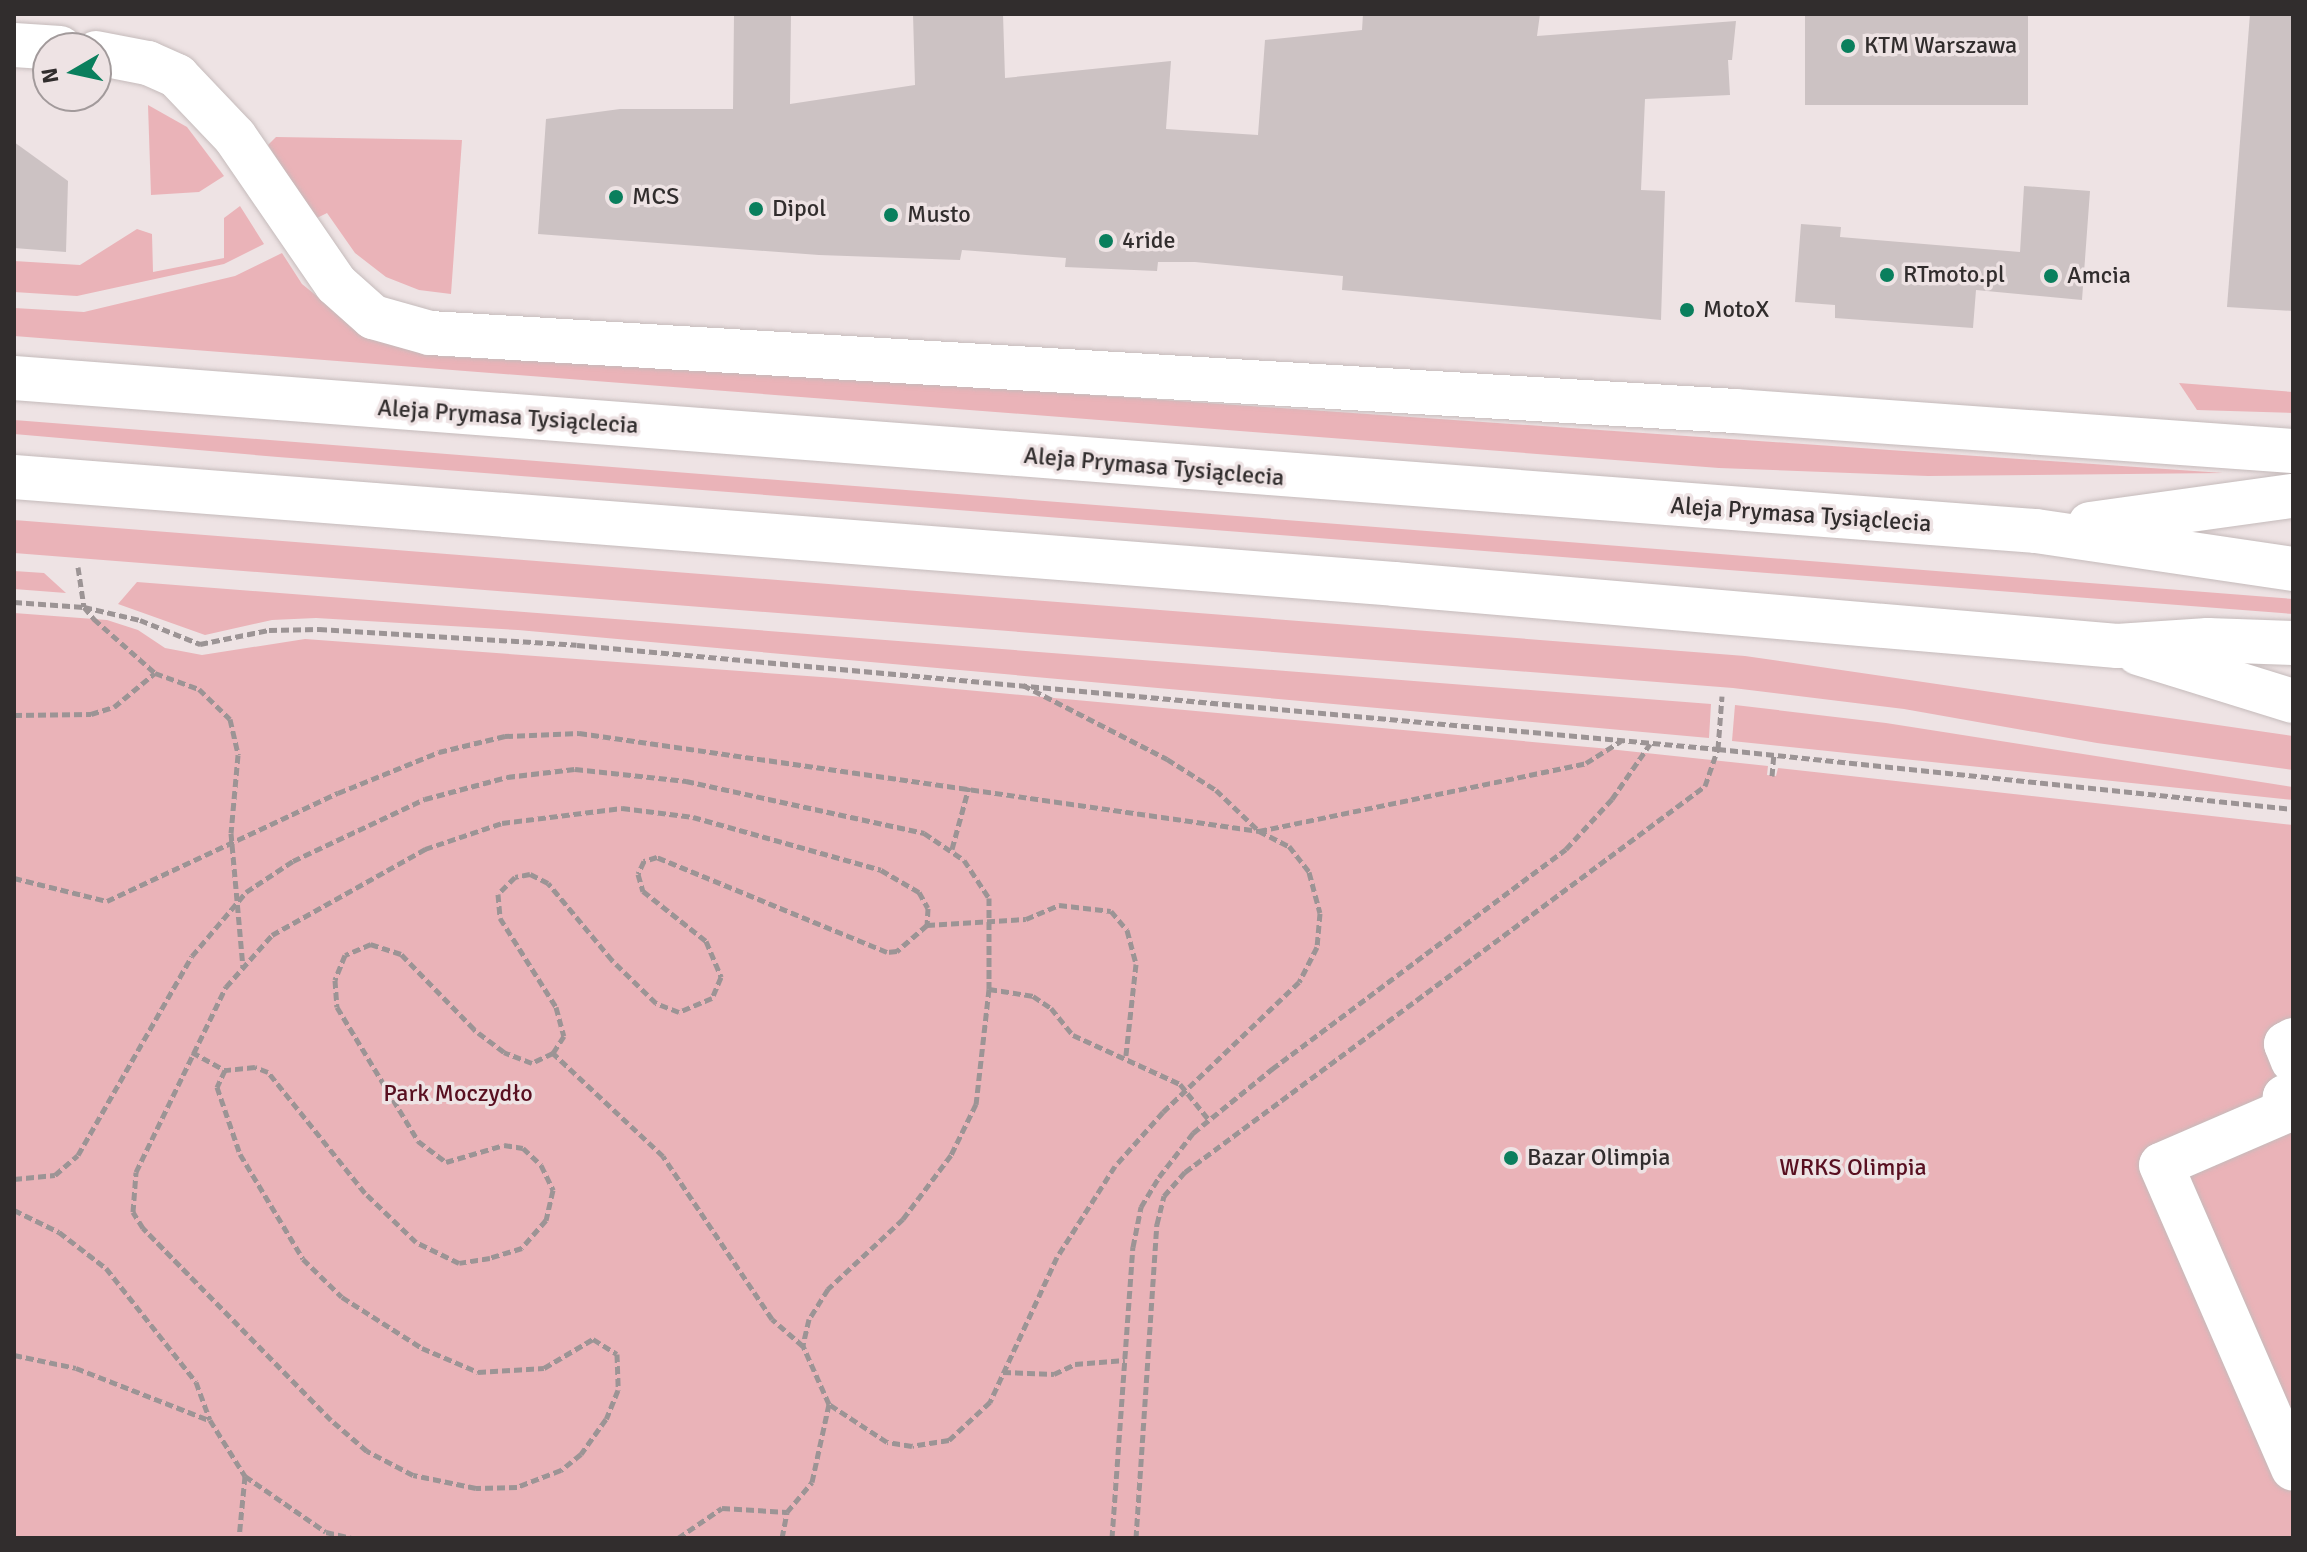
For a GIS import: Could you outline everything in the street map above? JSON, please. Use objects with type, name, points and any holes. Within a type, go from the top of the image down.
[{"type":"main road","points":[[112,56],[148,63],[177,76],[235,137],[336,284],[373,317],[430,333],[1735,411],[2293,451]]},
{"type":"main road","name":"Aleja Prymasa Tysiąclecia","points":[[14,378],[2036,531],[2293,569]]},
{"type":"main road","points":[[14,477],[1378,582],[2117,646],[2208,640],[2293,643]]},
{"type":"main road","points":[[2036,531],[2293,496]]},
{"type":"main road","points":[[2117,646],[2293,701]]},
{"type":"main road","points":[[2293,1040],[2286,1044],[2293,1061]]},
{"type":"main road","points":[[2293,1094],[2285,1097],[2288,1110],[2161,1165],[2293,1469]]},
{"type":"path","points":[[78,567],[84,607],[155,673],[199,689],[230,719],[238,755],[236,903],[243,967]]},
{"type":"path","points":[[14,602],[84,607],[140,620],[200,644],[269,630],[319,629],[1018,683],[1718,749],[2293,809]]},
{"type":"path","points":[[14,715],[91,714],[114,707],[155,673]]},
{"type":"path","points":[[553,1053],[663,1156],[772,1319],[803,1346],[829,1404],[887,1442],[912,1446],[949,1440],[990,1402],[1079,1217],[1124,1155],[1299,982],[1317,947],[1320,913],[1309,872],[1289,846],[1259,831],[1216,790],[1167,759],[1018,683]]},
{"type":"path","points":[[1136,1538],[1157,1224],[1164,1196],[1185,1172],[1705,786],[1718,749],[1722,696]]},
{"type":"path","points":[[14,878],[107,901],[235,845],[338,793],[439,752],[505,736],[579,733],[1259,831],[1586,763],[1621,741]]},
{"type":"path","points":[[1112,1538],[1133,1247],[1141,1207],[1193,1133],[1324,1028],[1566,849],[1612,799],[1650,744]]},
{"type":"path","points":[[1772,776],[1774,755]]},
{"type":"path","points":[[14,1179],[55,1175],[78,1155],[171,989],[236,903],[293,861],[425,799],[507,777],[575,769],[686,781],[924,833],[952,849],[978,876],[993,922],[976,1104],[951,1155],[903,1219],[828,1289],[809,1319],[803,1346]]},
{"type":"path","points":[[952,849],[969,787]]},
{"type":"path","points":[[225,1070],[217,1087],[240,1154],[303,1259],[342,1297],[422,1348],[478,1372],[544,1368],[593,1339],[617,1354],[618,1390],[581,1454],[561,1470],[517,1487],[476,1488],[413,1475],[367,1451],[331,1420],[213,1304],[133,1212],[136,1172],[226,987],[272,935],[425,849],[502,823],[574,811],[622,808],[693,817],[881,870],[919,892],[928,908],[927,925]]},
{"type":"path","points":[[192,1052],[225,1070],[255,1067],[268,1072],[365,1193],[416,1242],[459,1263],[522,1248],[546,1220],[553,1190],[541,1165],[523,1148],[504,1145],[446,1162],[418,1141],[337,1007],[335,980],[345,955],[371,944],[385,946],[401,954],[504,1052],[532,1063],[553,1053],[564,1036],[556,1007],[500,918],[498,894],[515,877],[530,874],[548,883],[612,960],[656,1003],[679,1012],[712,998],[721,977],[706,941],[643,891],[638,874],[644,861],[657,857],[887,952],[897,951],[927,925],[1026,919],[1059,905],[1111,911],[1127,930],[1136,964],[1126,1055]]},
{"type":"path","points":[[989,989],[1033,996],[1051,1008],[1073,1035],[1126,1055],[1190,1090],[1210,1121]]},
{"type":"path","points":[[14,1210],[59,1232],[106,1268],[196,1382],[210,1420],[245,1476],[326,1532],[351,1538]]},
{"type":"path","points":[[14,1355],[76,1368],[210,1420]]},
{"type":"path","points":[[1003,1372],[1054,1374],[1075,1364],[1125,1360]]},
{"type":"path","points":[[782,1538],[787,1512],[812,1482],[829,1404]]},
{"type":"path","points":[[239,1538],[245,1476]]},
{"type":"path","points":[[678,1538],[722,1508],[787,1512]]},
{"type":"green space","points":[[148,105],[187,127],[224,176],[199,192],[151,195]]},
{"type":"green space","points":[[276,137],[462,140],[451,294],[419,290],[386,277],[355,253],[327,213],[315,219],[268,145]]},
{"type":"green space","points":[[240,206],[264,244],[224,264],[77,296],[14,292],[14,261],[80,265],[137,229],[152,234],[153,272],[224,258],[224,218]]},
{"type":"green space","points":[[282,253],[302,284],[361,332],[405,349],[441,356],[947,385],[2223,473],[1928,476],[1719,468],[14,336],[14,308],[84,312],[235,276]]},
{"type":"green space","points":[[2179,383],[2293,392],[2293,413],[2197,410]]},
{"type":"green space","points":[[14,420],[2293,599],[2293,614],[278,457],[14,434]]},
{"type":"green space","points":[[14,520],[1745,656],[2293,736],[2293,770],[2097,743],[1904,709],[1733,688],[14,553]]},
{"type":"green space","points":[[14,571],[44,573],[66,593],[14,589]]},
{"type":"green space","points":[[137,582],[1711,704],[1709,738],[518,630],[316,618],[272,620],[205,635],[118,604]]},
{"type":"green space","name":"Park Moczydło","points":[[14,613],[107,620],[138,630],[165,648],[202,655],[305,639],[835,678],[1599,748],[1768,766],[1767,775],[1776,776],[1778,768],[2293,825],[2293,1538],[14,1538]]},
{"type":"green space","points":[[1735,705],[1886,723],[2293,787],[2293,800],[1732,741]]},
{"type":"building","points":[[734,14],[791,14],[790,104],[915,85],[913,14],[1003,14],[1005,78],[1171,61],[1166,129],[1258,135],[1265,40],[1362,30],[1363,14],[1540,14],[1537,36],[1736,21],[1732,60],[1728,60],[1730,95],[1645,99],[1641,190],[1665,191],[1661,320],[1342,290],[1343,276],[1195,262],[1158,262],[1157,271],[1065,267],[1066,258],[962,250],[960,260],[819,255],[538,234],[546,119],[620,109],[733,109]]},
{"type":"building","points":[[1805,14],[2028,14],[2028,105],[1805,105]]},
{"type":"building","points":[[2250,14],[2293,14],[2293,311],[2227,307]]},
{"type":"building","points":[[14,142],[68,181],[66,252],[14,248]]},
{"type":"building","name":"RTmoto.pl","points":[[2024,186],[2090,191],[2082,300],[1976,290],[1973,328],[1835,318],[1835,305],[1795,302],[1801,224],[1841,227],[1840,237],[2020,252]]},
{"type":"place","name":"KTM Warszawa","points":[[1848,46]]},
{"type":"place","name":"MCS","points":[[616,197]]},
{"type":"place","name":"Dipol","points":[[756,209]]},
{"type":"place","name":"Musto","points":[[891,215]]},
{"type":"place","name":"4ride","points":[[1106,241]]},
{"type":"place","name":"RTmoto.pl","points":[[1887,275]]},
{"type":"place","name":"Amcia","points":[[2051,276]]},
{"type":"place","name":"MotoX","points":[[1687,310]]},
{"type":"place","name":"Bazar Olimpia","points":[[1511,1158]]},
{"type":"park label","name":"WRKS Olimpia","points":[[1853,1168]]}]
